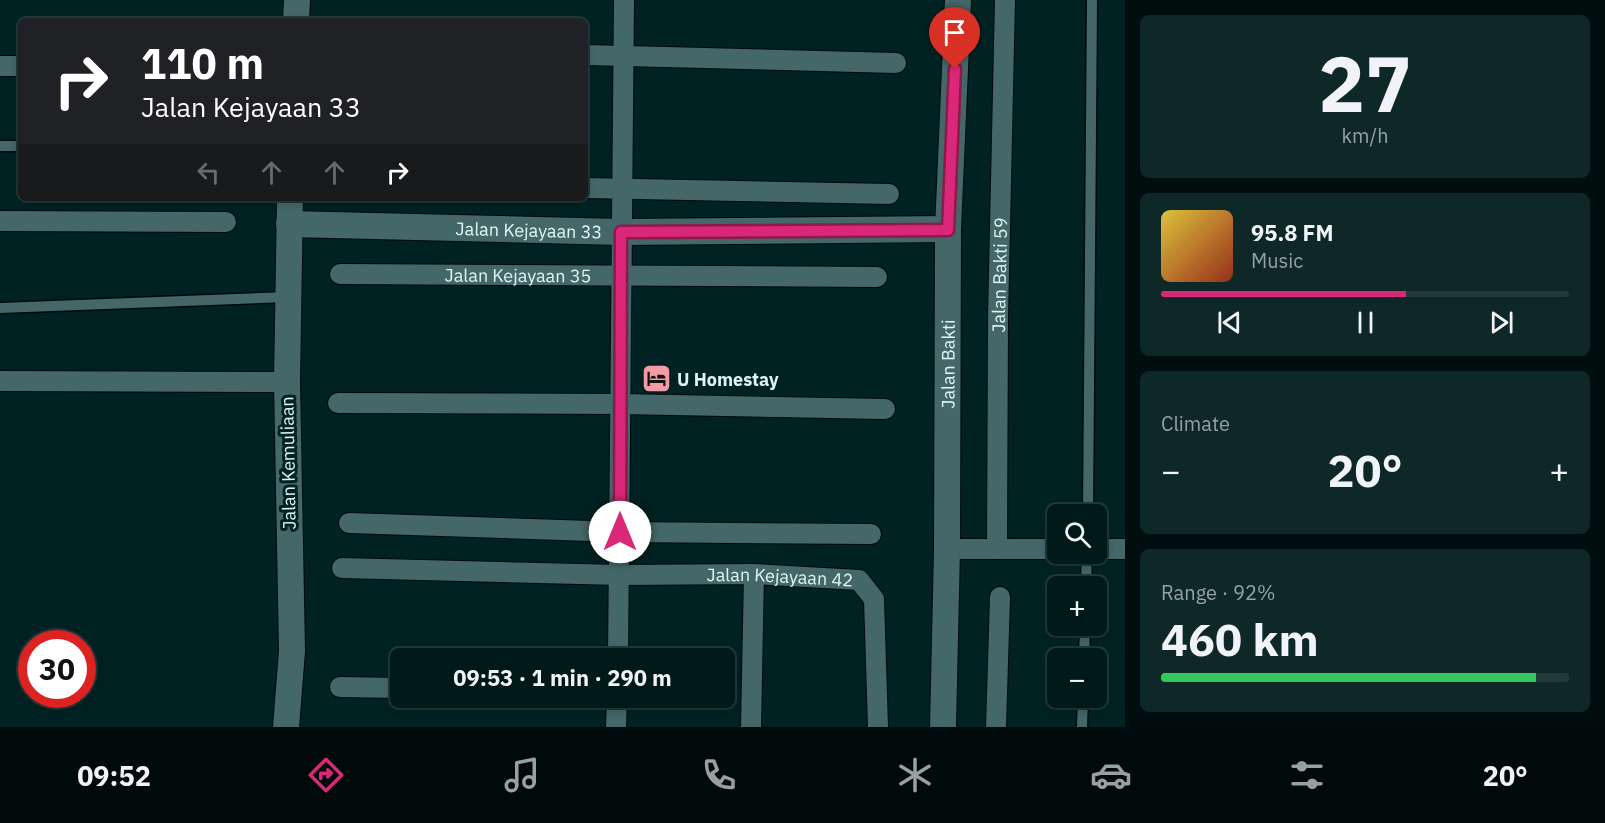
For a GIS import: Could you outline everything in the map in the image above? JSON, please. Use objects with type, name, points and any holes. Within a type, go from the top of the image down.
[{"type":"street","points":[[296,18],[297,0]]},
{"type":"street","points":[[618,648],[624,0]]},
{"type":"street","name":"Jalan Bakti","points":[[943,727],[947,549],[948,230],[958,0]]},
{"type":"street","name":"Jalan Bakti 59","points":[[997,549],[998,318],[1005,0]]},
{"type":"street","points":[[588,55],[896,63]]},
{"type":"street","points":[[0,66],[18,66]]},
{"type":"street","points":[[588,188],[889,194]]},
{"type":"street","name":"Jalan Kemuliaan","points":[[286,727],[292,651],[287,382],[290,201]]},
{"type":"street","points":[[0,221],[226,222]]},
{"type":"street","name":"Jalan Kejayaan 33","points":[[289,224],[621,232],[948,230]]},
{"type":"street","name":"Jalan Kejayaan 35","points":[[340,274],[877,277]]},
{"type":"street","points":[[0,381],[287,382]]},
{"type":"street","points":[[338,403],[620,404],[885,409]]},
{"type":"street","points":[[349,523],[620,532],[871,534]]},
{"type":"street","points":[[947,549],[1047,549]]},
{"type":"street","points":[[1107,549],[1125,549]]},
{"type":"street","name":"Jalan Kejayaan 42","points":[[342,568],[620,575],[754,574],[859,580],[874,600],[878,727]]},
{"type":"street","points":[[751,727],[754,574]]},
{"type":"street","points":[[996,727],[1000,597]]},
{"type":"street","points":[[340,687],[390,688]]},
{"type":"street","points":[[616,727],[617,708]]},
{"type":"lane","points":[[1088,504],[1092,0]]},
{"type":"lane","points":[[0,146],[18,146]]},
{"type":"lane","points":[[0,308],[288,297]]},
{"type":"lane","points":[[1082,727],[1083,708]]},
{"type":"place","name":"U Homestay","points":[[656,379]]},
{"type":"route","points":[[620,532],[621,232],[948,230],[955,69]]}]
